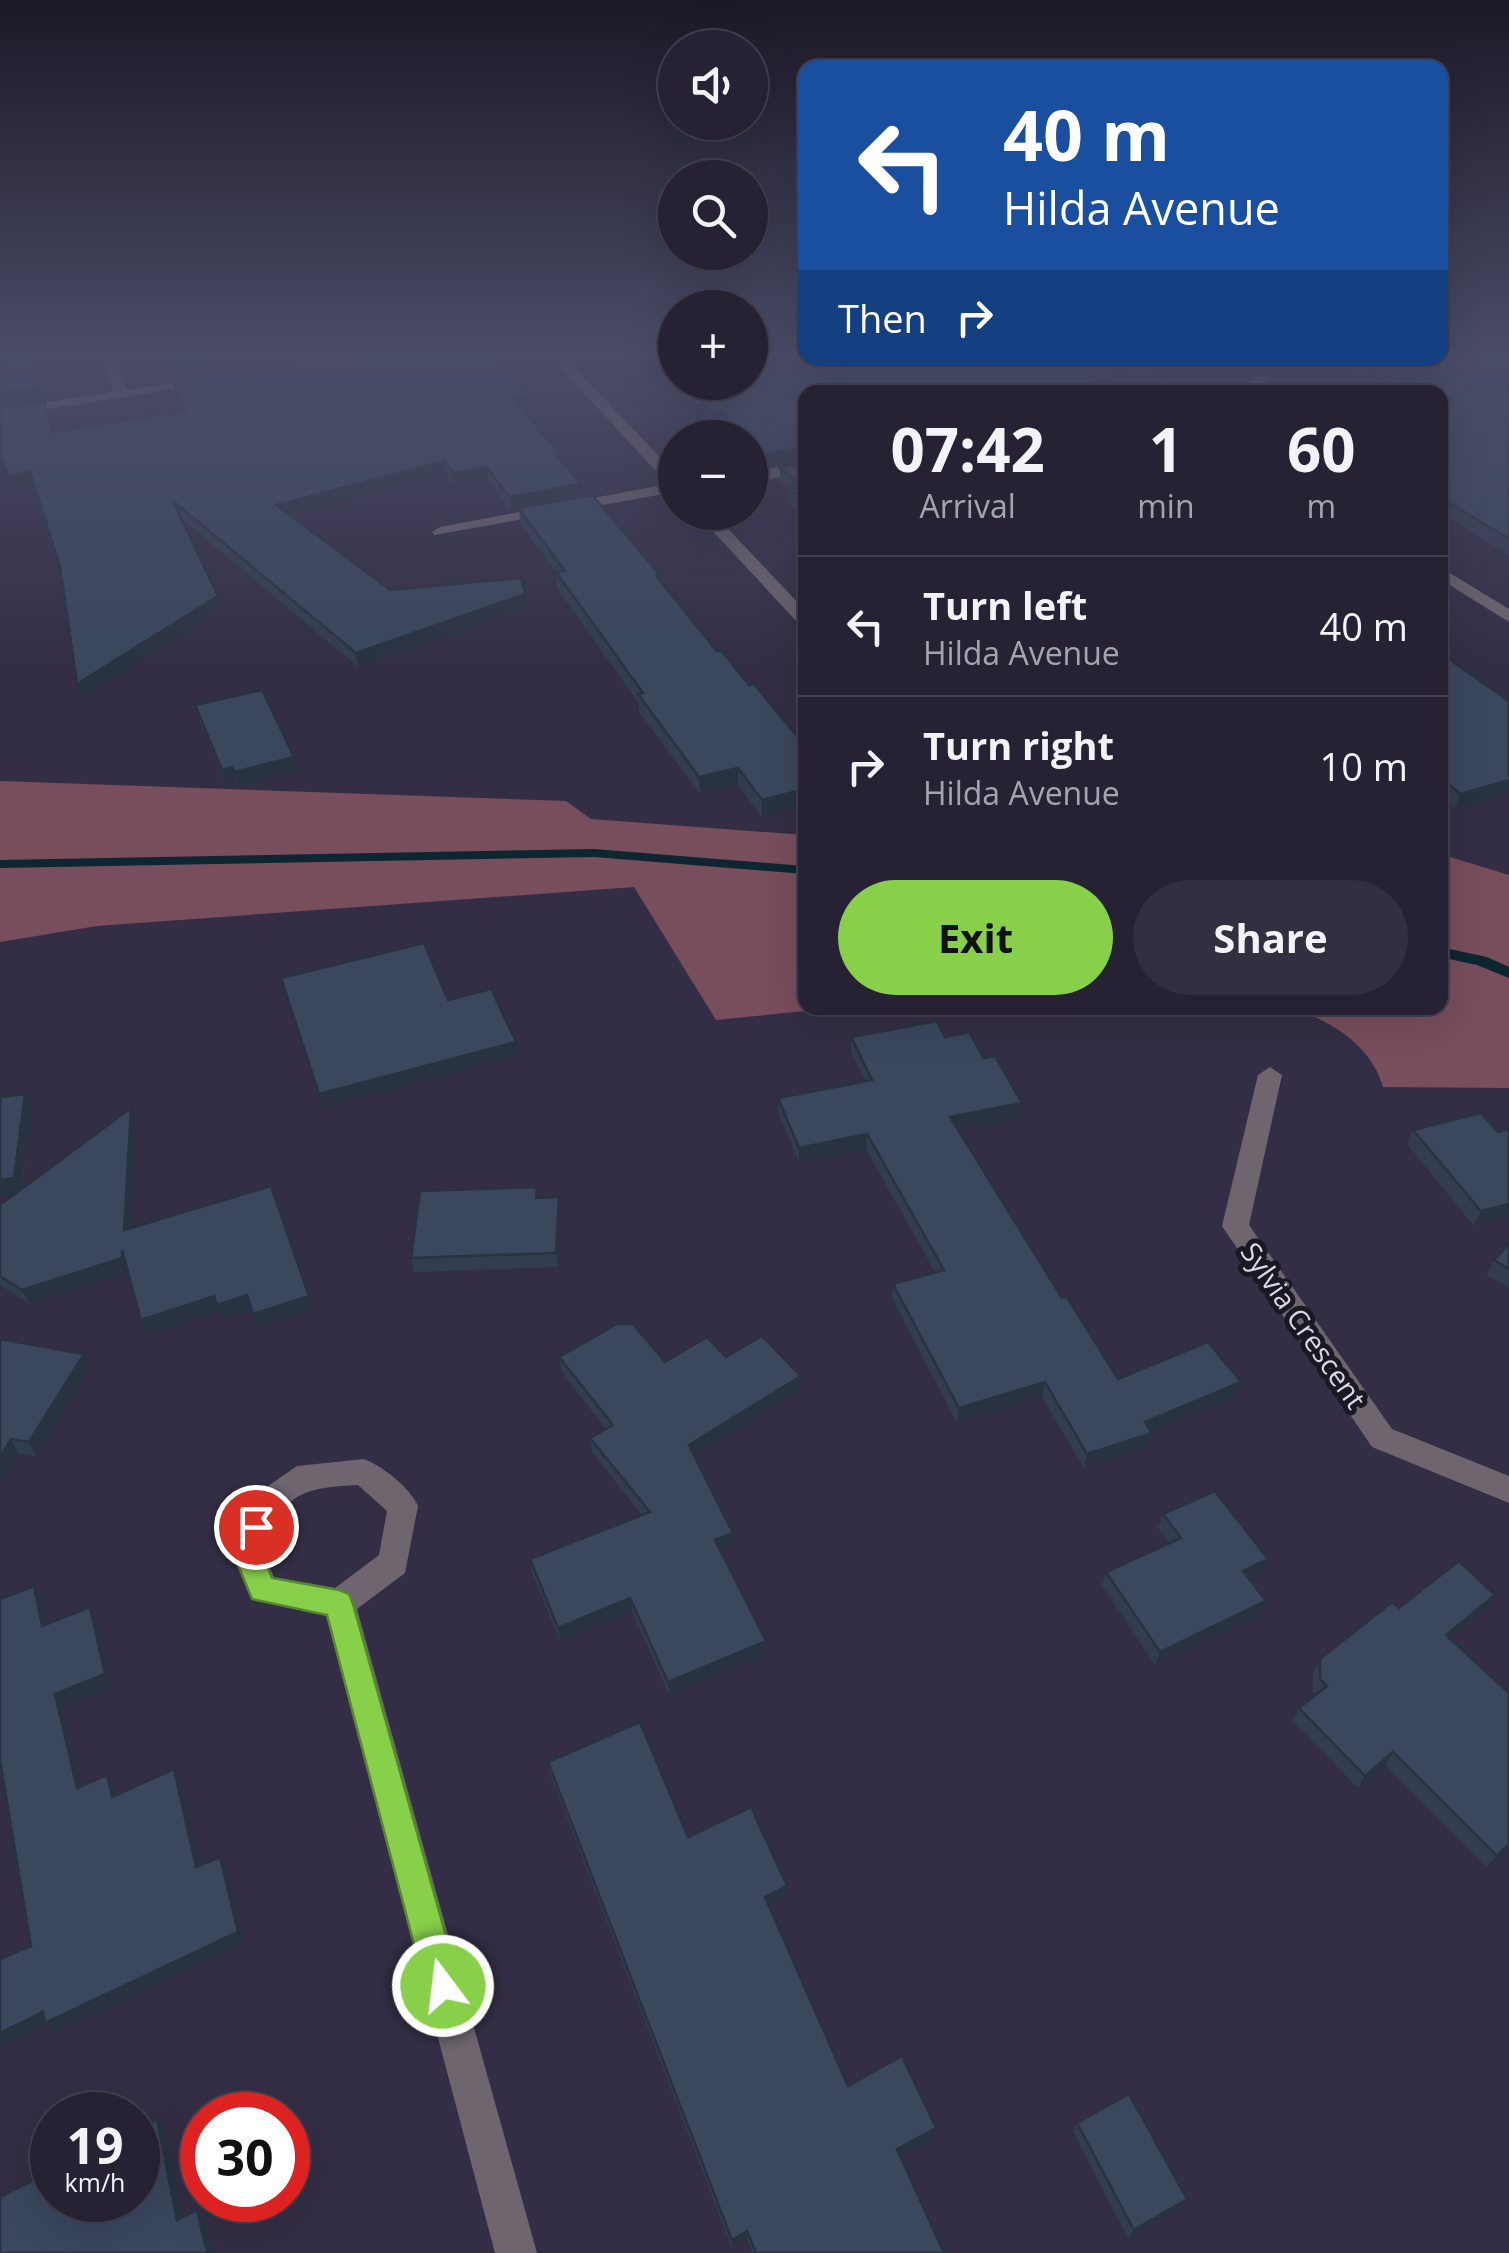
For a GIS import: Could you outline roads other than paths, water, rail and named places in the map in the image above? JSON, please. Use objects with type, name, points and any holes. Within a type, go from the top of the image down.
[{"type":"street","points":[[768,474],[798,468]]},
{"type":"street","points":[[440,532],[658,487]]},
{"type":"street","points":[[720,530],[798,613]]},
{"type":"street","points":[[1448,577],[1509,616]]},
{"type":"street","name":"Sylvia Crescent","points":[[1270,1076],[1235,1226],[1382,1438],[1509,1490]]},
{"type":"street","points":[[364,1472],[402,1506],[394,1563],[339,1604],[263,1590],[246,1550],[266,1504],[308,1474],[364,1472]]},
{"type":"street","points":[[339,1604],[516,2253]]},
{"type":"waterway","points":[[0,864],[594,853],[798,869]]},
{"type":"waterway","points":[[1448,954],[1481,961],[1509,973]]}]
